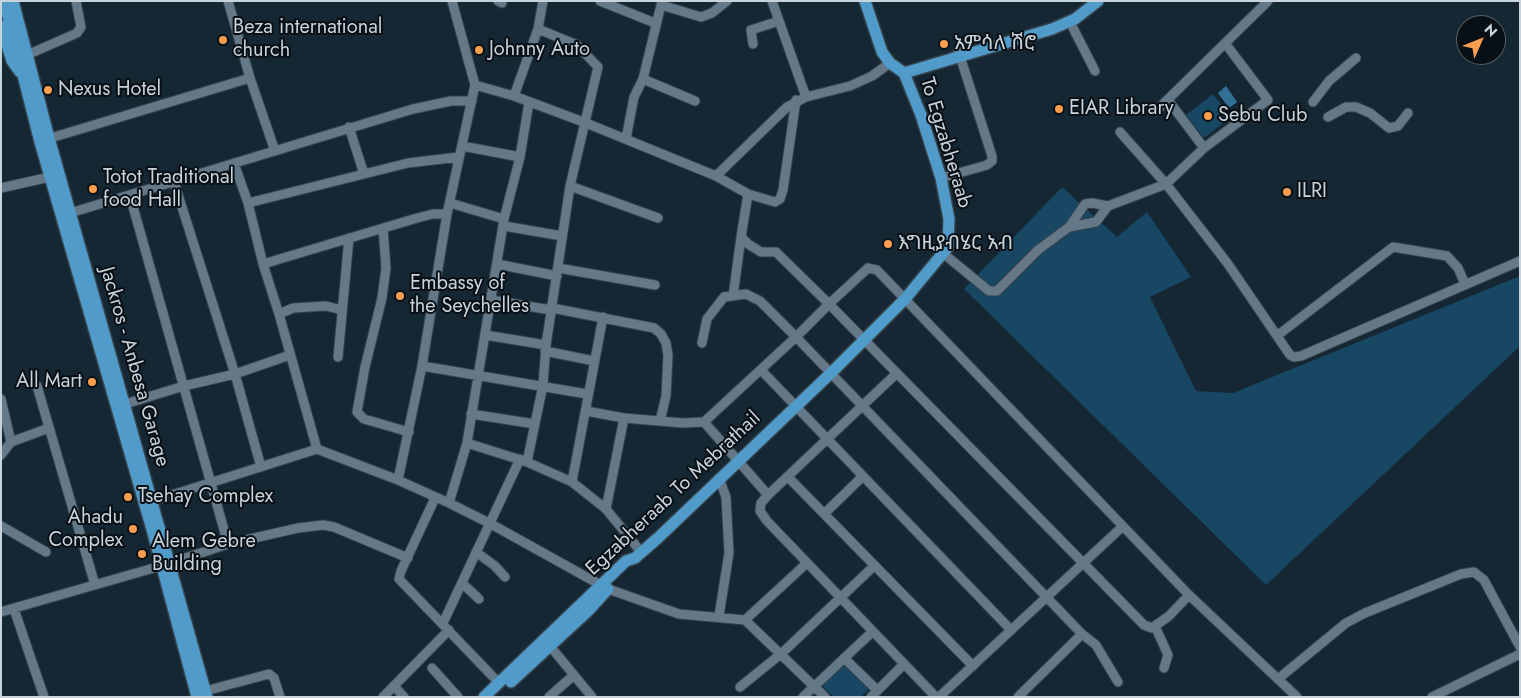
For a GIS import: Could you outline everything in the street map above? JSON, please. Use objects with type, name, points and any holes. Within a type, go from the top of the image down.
[{"type":"main road","points":[[4,1],[24,53]]},
{"type":"main road","points":[[13,1],[24,53]]},
{"type":"main road","points":[[20,1],[29,33],[24,53],[23,75]]},
{"type":"main road","name":"To Egzabheraab","points":[[865,1],[878,42],[897,68],[921,115],[941,178],[950,230],[948,247],[944,254],[887,316]]},
{"type":"main road","points":[[959,54],[1060,19],[1087,1]]},
{"type":"main road","points":[[897,68],[959,54],[1070,22],[1098,1]]},
{"type":"main road","points":[[1,26],[12,61],[23,75],[44,140],[50,177],[92,306],[165,564]]},
{"type":"main road","name":"Jackros - Anbesa Garage","points":[[24,53],[44,140],[70,213],[92,306],[125,404],[153,501],[165,564],[203,695]]},
{"type":"main road","name":"Egzabheraab To Mebrathail","points":[[484,697],[604,588],[631,567],[639,555],[795,407],[887,316]]},
{"type":"main road","points":[[496,697],[550,646],[604,588]]},
{"type":"street","points":[[24,53],[77,33],[81,27],[76,1]]},
{"type":"street","points":[[228,1],[250,78],[275,151]]},
{"type":"street","points":[[398,480],[422,366],[447,214],[475,85],[452,1]]},
{"type":"street","points":[[514,96],[538,30],[543,1]]},
{"type":"street","points":[[600,1],[655,23]]},
{"type":"street","points":[[626,139],[634,97],[643,79],[661,3],[701,17],[712,13],[727,1]]},
{"type":"street","points":[[772,1],[806,97]]},
{"type":"street","points":[[1156,110],[1268,1]]},
{"type":"street","points":[[753,44],[751,30],[779,21]]},
{"type":"street","points":[[1070,22],[1095,70]]},
{"type":"street","points":[[383,697],[446,626],[476,552],[524,461],[535,424],[543,385],[546,348],[570,186],[598,67],[577,45],[538,30]]},
{"type":"street","points":[[944,254],[989,291],[997,291],[1038,250],[1069,227],[1085,204],[1092,202],[1108,206],[1166,184],[1204,148],[1268,100],[1225,43]]},
{"type":"street","points":[[941,178],[987,165],[992,161],[959,54]]},
{"type":"street","points":[[1313,102],[1329,81],[1356,58]]},
{"type":"street","points":[[716,176],[796,100],[850,86],[897,68]]},
{"type":"street","points":[[44,140],[250,78]]},
{"type":"street","points":[[643,79],[695,101]]},
{"type":"street","points":[[475,85],[514,96],[586,123],[716,176],[748,194],[775,202],[780,199],[783,190],[796,100]]},
{"type":"street","points":[[1168,100],[1204,148]]},
{"type":"street","points":[[70,213],[349,127],[434,104],[451,101],[472,101]]},
{"type":"street","points":[[449,503],[467,443],[504,223],[520,157],[529,102]]},
{"type":"street","points":[[1328,117],[1346,107],[1356,106],[1370,113],[1389,128],[1398,126],[1408,113]]},
{"type":"street","points":[[349,127],[364,174]]},
{"type":"street","points":[[1120,132],[1166,184],[1228,264],[1290,354],[1294,357],[1301,356],[1520,261]]},
{"type":"street","points":[[462,146],[520,157]]},
{"type":"street","points":[[248,204],[408,163],[459,157]]},
{"type":"street","points":[[234,163],[248,204],[263,264],[279,314],[316,449]]},
{"type":"street","points":[[1,188],[50,177]]},
{"type":"street","points":[[174,182],[235,374],[261,467]]},
{"type":"street","points":[[570,186],[658,218]]},
{"type":"street","points":[[733,296],[748,194]]},
{"type":"street","points":[[130,196],[228,544]]},
{"type":"street","points":[[450,203],[504,223],[562,236]]},
{"type":"street","points":[[1069,227],[1096,222],[1103,216],[1108,206]]},
{"type":"street","points":[[263,264],[433,214],[447,214]]},
{"type":"street","points":[[383,228],[386,268],[382,298],[364,375],[358,412],[364,419],[408,432]]},
{"type":"street","points":[[741,236],[748,244],[761,252],[776,252],[864,339],[1144,625],[1155,626],[1169,616],[1189,595]]},
{"type":"street","points":[[338,357],[349,238]]},
{"type":"street","points":[[1278,335],[1393,247],[1447,256],[1458,268],[1465,284]]},
{"type":"street","points":[[498,264],[655,285]]},
{"type":"street","points":[[586,411],[624,418],[682,423],[704,422],[868,268],[872,268],[1189,595],[1297,697]]},
{"type":"street","points":[[702,343],[707,319],[724,297],[746,294],[760,301],[1082,634],[1096,645],[1118,682]]},
{"type":"street","points":[[491,300],[545,309],[552,308],[654,328],[661,334],[666,343],[668,380],[660,421]]},
{"type":"street","points":[[279,314],[293,308],[326,306],[342,310]]},
{"type":"street","points":[[572,482],[603,317]]},
{"type":"street","points":[[485,335],[546,348],[594,361]]},
{"type":"street","points":[[125,404],[184,386],[235,374],[290,354]]},
{"type":"street","points":[[422,366],[588,394]]},
{"type":"street","points":[[761,370],[826,440],[1011,630]]},
{"type":"street","points":[[897,373],[768,495],[759,507],[762,516],[872,632],[938,697],[1122,527]]},
{"type":"street","points":[[38,386],[96,585]]},
{"type":"street","points":[[1,399],[11,442]]},
{"type":"street","points":[[472,414],[535,424]]},
{"type":"street","points":[[606,509],[624,418]]},
{"type":"street","points":[[704,422],[768,495]]},
{"type":"street","points":[[1,455],[11,442],[50,428]]},
{"type":"street","points":[[467,443],[524,461],[572,482],[606,509],[639,555]]},
{"type":"street","points":[[153,501],[316,449],[398,480],[449,503],[491,524],[604,588],[679,614],[745,620],[782,653],[825,697]]},
{"type":"street","points":[[788,476],[973,666]]},
{"type":"street","points":[[825,513],[862,477]]},
{"type":"street","points":[[719,478],[726,497],[729,553],[725,617]]},
{"type":"street","points":[[435,498],[400,579],[499,683]]},
{"type":"street","points":[[1,612],[228,544],[288,530],[323,525],[351,533],[408,558]]},
{"type":"street","points":[[1,526],[46,552]]},
{"type":"street","points":[[476,552],[505,577]]},
{"type":"street","points":[[745,620],[807,563]]},
{"type":"street","points":[[740,687],[782,653],[874,566]]},
{"type":"street","points":[[1278,679],[1346,623],[1365,613],[1461,574],[1474,572],[1484,580],[1520,647]]},
{"type":"street","points":[[462,583],[479,599]]},
{"type":"street","points":[[14,608],[44,697]]},
{"type":"street","points":[[1155,626],[1168,654],[1164,668]]},
{"type":"street","points":[[803,697],[872,632]]},
{"type":"street","points":[[1018,697],[1082,634]]},
{"type":"street","points":[[550,646],[592,697]]},
{"type":"street","points":[[1432,697],[1520,654]]},
{"type":"street","points":[[844,658],[874,694],[904,664]]},
{"type":"street","points":[[432,668],[458,697]]},
{"type":"street","points":[[203,695],[269,674],[274,678],[280,697]]},
{"type":"street","points":[[548,697],[574,675]]},
{"type":"street","points":[[394,686],[404,697]]},
{"type":"shaded area","points":[[1226,86],[1237,102],[1229,108],[1218,93]]},
{"type":"shaded area","name":"Sebu Club","points":[[1213,94],[1231,117],[1204,138],[1186,115]]},
{"type":"shaded area","points":[[1062,187],[1117,237],[1147,212],[1191,277],[1150,297],[1196,391],[1233,393],[1520,276],[1520,346],[1266,585],[964,289]]},
{"type":"shaded area","points":[[847,661],[872,686],[861,697],[834,697],[822,686]]},
{"type":"place","name":"Beza international church","points":[[223,40]]},
{"type":"place","name":"አምሳለ ሽሮ","points":[[944,44]]},
{"type":"place","name":"Johnny Auto","points":[[479,50]]},
{"type":"place","name":"Nexus Hotel","points":[[48,90]]},
{"type":"place","name":"EIAR Library","points":[[1059,109]]},
{"type":"place","name":"Sebu Club","points":[[1208,116]]},
{"type":"place","name":"Totot Traditional food Hall","points":[[93,189]]},
{"type":"place","name":"ILRI","points":[[1287,192]]},
{"type":"place","name":"እግዚያብሄር አብ","points":[[888,244]]},
{"type":"place","name":"Embassy of the Seychelles","points":[[400,296]]},
{"type":"place","name":"All Mart","points":[[92,382]]},
{"type":"place","name":"Tsehay Complex","points":[[128,497]]},
{"type":"place","name":"Ahadu Complex","points":[[133,529]]},
{"type":"place","name":"Alem Gebre Building","points":[[142,554]]}]
